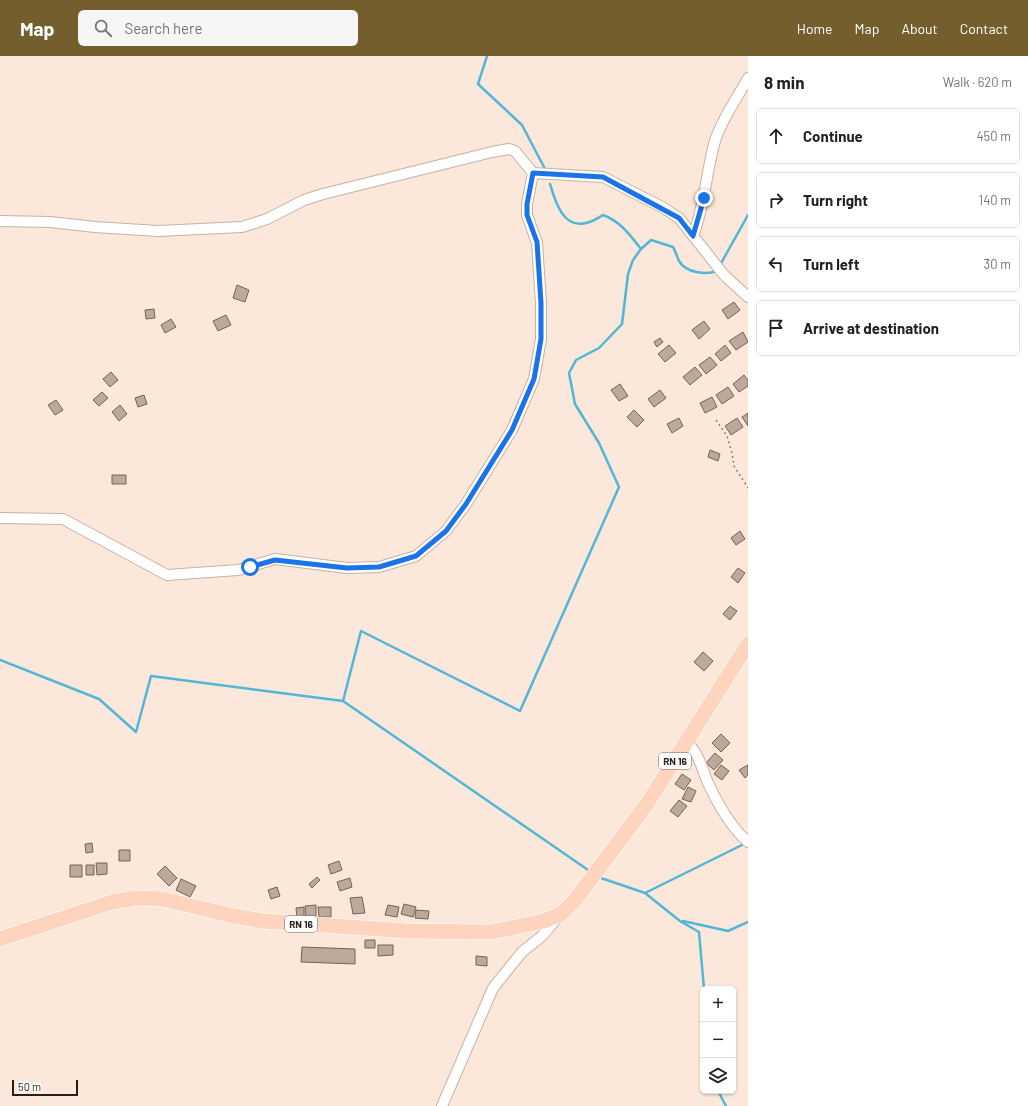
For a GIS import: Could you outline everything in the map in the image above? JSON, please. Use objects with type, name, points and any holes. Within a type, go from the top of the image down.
[{"type":"main road","name":"RN 16","points":[[0,939],[97,906],[137,898],[162,899],[234,916],[263,921],[407,931],[491,932],[544,921],[561,914],[593,876],[649,801],[748,644]]},
{"type":"street","points":[[693,236],[704,198],[710,158],[716,139],[724,120],[748,78]]},
{"type":"street","points":[[0,221],[50,222],[95,228],[176,232],[242,227],[267,219],[304,200],[323,194],[509,149],[515,151],[533,173],[603,177],[679,218],[722,273],[748,297]]},
{"type":"street","points":[[0,518],[63,519],[167,574],[238,570],[275,560],[347,568],[379,567],[416,556],[446,531],[466,504],[512,430],[534,379],[541,339],[541,303],[537,242],[527,215],[527,204],[533,173]]},
{"type":"street","points":[[686,742],[701,760],[708,782],[721,807],[743,838],[748,842]]},
{"type":"street","points":[[442,1106],[493,988],[522,952],[542,936],[561,914]]},
{"type":"path","points":[[716,420],[726,436],[732,453],[734,466],[748,488]]},
{"type":"building","points":[[237,285],[249,290],[245,302],[233,298]]},
{"type":"building","points":[[734,302],[740,310],[728,319],[722,310]]},
{"type":"building","points":[[154,309],[155,318],[146,319],[145,310]]},
{"type":"building","points":[[226,315],[231,325],[218,331],[213,321]]},
{"type":"building","points":[[171,319],[176,327],[165,333],[161,325]]},
{"type":"building","points":[[704,321],[710,329],[699,339],[692,330]]},
{"type":"building","points":[[743,332],[748,342],[736,350],[729,341]]},
{"type":"building","points":[[660,338],[663,342],[657,347],[654,342]]},
{"type":"building","points":[[669,345],[676,353],[665,362],[658,354]]},
{"type":"building","points":[[725,345],[731,353],[721,361],[715,354]]},
{"type":"building","points":[[710,357],[717,365],[706,374],[699,365]]},
{"type":"building","points":[[695,367],[702,375],[690,385],[683,377]]},
{"type":"building","points":[[111,372],[118,380],[110,387],[103,379]]},
{"type":"building","points":[[744,375],[748,380],[748,386],[739,392],[733,384]]},
{"type":"building","points":[[620,384],[628,396],[619,401],[611,390]]},
{"type":"building","points":[[728,387],[734,396],[722,404],[716,395]]},
{"type":"building","points":[[660,390],[666,398],[654,407],[648,399]]},
{"type":"building","points":[[102,392],[108,398],[99,406],[93,400]]},
{"type":"building","points":[[144,395],[147,404],[138,407],[135,398]]},
{"type":"building","points":[[712,397],[717,407],[705,413],[700,403]]},
{"type":"building","points":[[56,400],[63,410],[55,415],[48,405]]},
{"type":"building","points":[[120,405],[127,414],[119,421],[112,412]]},
{"type":"building","points":[[634,410],[644,420],[637,427],[627,417]]},
{"type":"building","points":[[748,413],[748,426],[742,417]]},
{"type":"building","points":[[679,418],[683,426],[672,433],[667,424]]},
{"type":"building","points":[[737,418],[743,427],[731,435],[725,426]]},
{"type":"building","points":[[710,450],[720,454],[718,461],[708,457]]},
{"type":"building","points":[[112,475],[126,475],[126,484],[112,484]]},
{"type":"building","points":[[740,531],[745,539],[736,545],[731,538]]},
{"type":"building","points":[[738,568],[745,573],[738,583],[731,577]]},
{"type":"building","points":[[730,606],[737,611],[730,620],[723,614]]},
{"type":"building","points":[[703,652],[713,661],[704,671],[694,662]]},
{"type":"building","points":[[721,734],[730,743],[721,752],[712,743]]},
{"type":"building","points":[[715,753],[723,760],[714,770],[706,763]]},
{"type":"building","points":[[721,765],[729,771],[722,780],[714,774]]},
{"type":"building","points":[[748,765],[748,775],[745,778],[739,770]]},
{"type":"building","points":[[682,774],[691,780],[684,790],[675,784]]},
{"type":"building","points":[[688,787],[696,791],[691,802],[682,799]]},
{"type":"building","points":[[679,800],[687,806],[678,817],[670,811]]},
{"type":"building","points":[[92,843],[93,852],[86,853],[85,844]]},
{"type":"building","points":[[119,850],[130,850],[130,861],[119,861]]},
{"type":"building","points":[[339,861],[342,870],[331,874],[328,865]]},
{"type":"building","points":[[96,863],[107,863],[107,874],[97,875]]},
{"type":"building","points":[[70,865],[82,865],[82,877],[70,877]]},
{"type":"building","points":[[86,865],[94,865],[94,875],[86,875]]},
{"type":"building","points":[[165,866],[177,878],[169,886],[157,874]]},
{"type":"building","points":[[317,877],[320,880],[312,888],[309,884]]},
{"type":"building","points":[[350,878],[352,887],[340,891],[337,882]]},
{"type":"building","points":[[181,879],[196,886],[190,897],[176,890]]},
{"type":"building","points":[[277,887],[280,896],[271,899],[268,890]]},
{"type":"building","points":[[362,897],[365,913],[353,914],[350,898]]},
{"type":"building","points":[[404,904],[416,907],[413,917],[401,914]]},
{"type":"building","points":[[316,905],[316,918],[306,919],[305,906]]},
{"type":"building","points":[[388,905],[399,907],[397,917],[385,915]]},
{"type":"building","points":[[304,907],[304,918],[297,918],[296,908]]},
{"type":"building","points":[[318,907],[331,907],[331,917],[319,917]]},
{"type":"building","points":[[416,910],[429,911],[428,919],[415,918]]},
{"type":"building","points":[[365,940],[375,940],[375,948],[365,948]]},
{"type":"building","points":[[378,945],[393,945],[393,955],[378,956]]},
{"type":"building","points":[[302,947],[355,949],[355,964],[301,962]]},
{"type":"building","points":[[476,956],[487,957],[487,966],[476,965]]},
{"type":"waterway","points":[[487,56],[478,84],[522,125],[545,169]]},
{"type":"waterway","points":[[550,184],[554,198],[561,212],[571,222],[578,224],[586,223],[603,215],[620,225],[641,249]]},
{"type":"waterway","points":[[720,265],[748,215]]},
{"type":"waterway","points":[[343,701],[361,631],[520,711],[619,487],[599,443],[575,404],[569,373],[576,360],[599,348],[622,324],[628,274],[633,260],[641,249],[651,240],[673,247],[679,261],[686,268],[702,273],[717,271]]},
{"type":"waterway","points":[[0,660],[99,699],[136,732],[151,676],[343,701],[591,872]]},
{"type":"waterway","points":[[645,893],[746,843]]},
{"type":"waterway","points":[[598,877],[645,893],[680,921],[699,932],[704,986]]},
{"type":"waterway","points":[[683,921],[728,931],[748,922]]},
{"type":"waterway","points":[[720,1094],[726,1106]]},
{"type":"route","points":[[250,567],[275,560],[347,568],[379,567],[416,556],[446,531],[466,504],[512,430],[534,379],[541,339],[541,303],[537,242],[527,215],[527,204],[533,173],[603,177],[679,218],[693,236],[704,198]]}]
